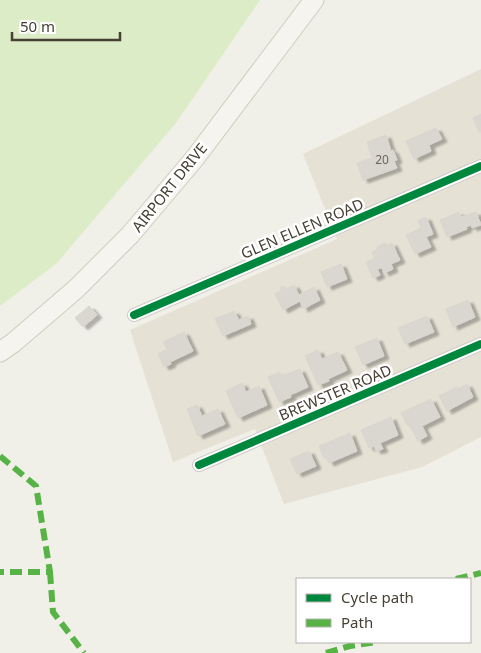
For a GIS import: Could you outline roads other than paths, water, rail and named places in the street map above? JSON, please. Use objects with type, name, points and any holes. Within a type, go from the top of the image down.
[{"type":"main road","name":"AIRPORT DRIVE","points":[[0,352],[76,289],[130,235],[195,158],[314,0]]},
{"type":"street","name":"GLEN ELLEN ROAD","points":[[134,315],[481,166]]},
{"type":"street","name":"BREWSTER ROAD","points":[[199,464],[481,344]]}]
